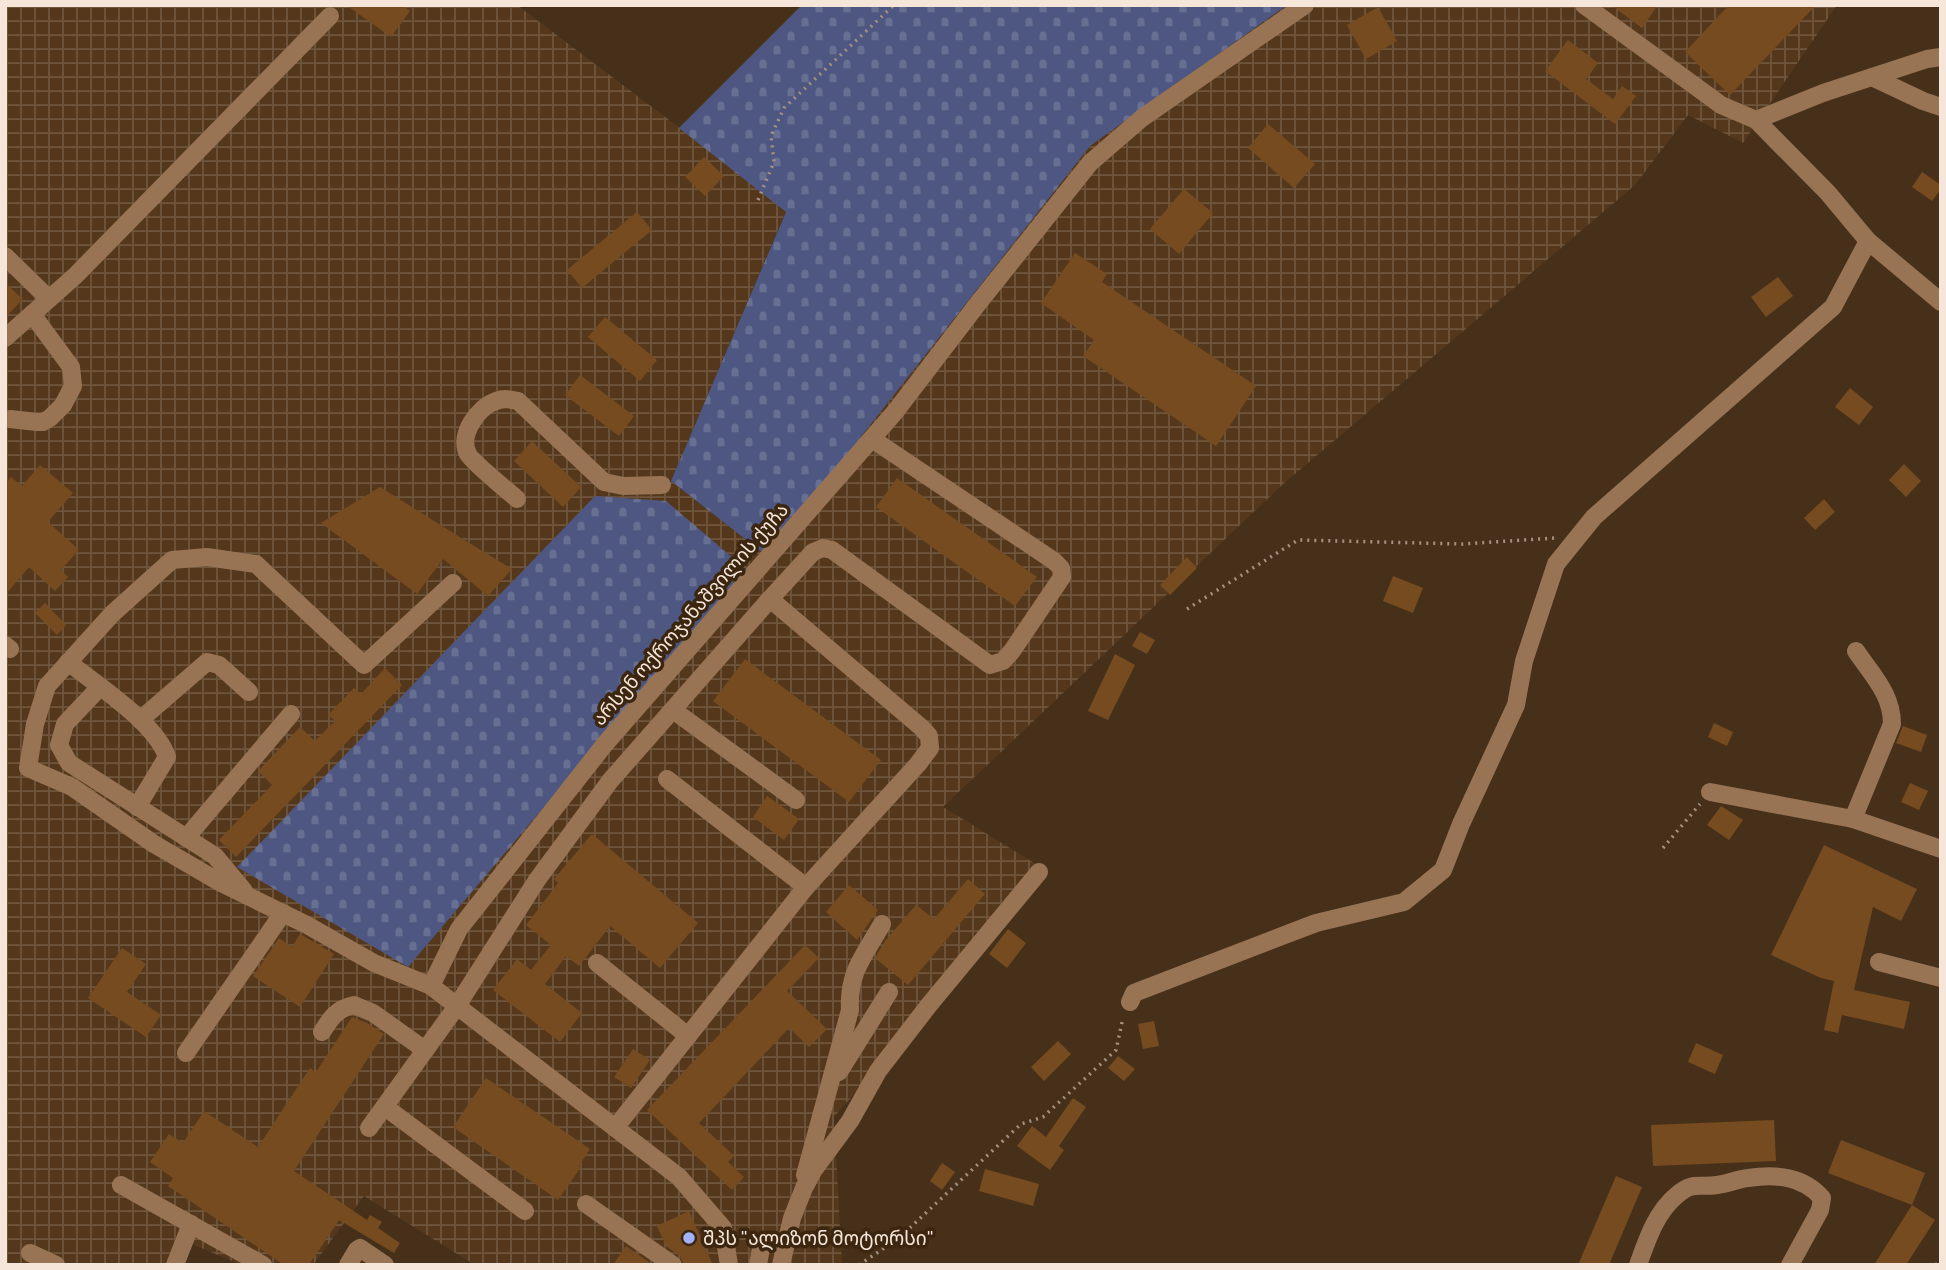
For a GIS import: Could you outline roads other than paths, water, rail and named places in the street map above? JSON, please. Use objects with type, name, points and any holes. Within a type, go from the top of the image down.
[{"type":"street","name":"არსენ ოქროჯანაშვილის ქუჩა","points":[[431,986],[459,929],[605,744],[872,439],[1090,163],[1142,118],[1305,5]]},
{"type":"street","points":[[1584,5],[1721,105],[1756,120],[1828,193],[1868,241],[1941,302]]},
{"type":"street","points":[[5,338],[75,276],[330,16]]},
{"type":"street","points":[[1756,120],[1823,93],[1927,59],[1941,57]]},
{"type":"street","points":[[1872,77],[1923,102],[1941,107]]},
{"type":"street","points":[[1127,1007],[1135,993],[1315,923],[1404,902],[1443,870],[1461,824],[1516,705],[1524,661],[1556,564],[1594,517],[1833,307],[1868,241]]},
{"type":"street","points":[[5,256],[49,299]]},
{"type":"street","points":[[10,419],[43,422],[63,405],[73,386],[71,367],[32,314]]},
{"type":"street","points":[[517,499],[468,455],[465,442],[469,427],[475,417],[494,401],[518,401],[604,482],[623,486],[662,485]]},
{"type":"street","points":[[369,1128],[457,1006],[545,869],[610,781],[813,552],[823,548],[832,550],[990,665],[1003,661],[1012,651],[1062,577],[1061,568],[872,439]]},
{"type":"street","points":[[453,583],[365,665],[256,564],[207,557],[172,560],[112,614],[47,686],[35,724],[28,768],[72,786],[154,844],[221,883],[307,925],[374,963],[431,986],[679,1177],[723,1228],[729,1265]]},
{"type":"street","points":[[615,1128],[806,887],[930,748],[929,736],[922,728],[770,598]]},
{"type":"street","points":[[1853,819],[1892,724],[1892,712],[1887,696],[1856,651]]},
{"type":"street","points":[[68,662],[140,720],[163,745],[167,757],[137,807]]},
{"type":"street","points":[[140,720],[207,662],[219,665],[249,692]]},
{"type":"street","points":[[100,687],[65,724],[59,745],[69,763],[215,856],[248,897]]},
{"type":"street","points":[[673,710],[796,800]]},
{"type":"street","points":[[186,838],[291,714]]},
{"type":"street","points":[[667,779],[806,887]]},
{"type":"street","points":[[1710,792],[1853,819],[1941,849]]},
{"type":"street","points":[[792,1219],[813,1171],[850,1121],[878,1071],[1039,872]]},
{"type":"street","points":[[186,1053],[283,914]]},
{"type":"street","points":[[781,1265],[850,1010],[851,982],[856,968],[882,924]]},
{"type":"street","points":[[1879,962],[1941,978]]},
{"type":"street","points":[[597,963],[688,1036]]},
{"type":"street","points":[[828,1090],[889,992]]},
{"type":"street","points":[[322,1032],[338,1010],[354,1005],[373,1013],[425,1050]]},
{"type":"street","points":[[385,1107],[525,1211]]},
{"type":"street","points":[[1638,1265],[1651,1227],[1674,1196],[1689,1185],[1717,1185],[1748,1178],[1783,1176],[1805,1182],[1822,1198],[1820,1210],[1790,1265]]},
{"type":"street","points":[[121,1185],[262,1265]]},
{"type":"street","points":[[586,1204],[673,1265]]},
{"type":"street","points":[[175,1265],[191,1224]]},
{"type":"street","points":[[348,1265],[360,1248],[385,1265]]},
{"type":"street","points":[[30,1253],[56,1265]]},
{"type":"place","name":"შპს \"ალიზონ მოტორსი\"","points":[[689,1238]]}]
